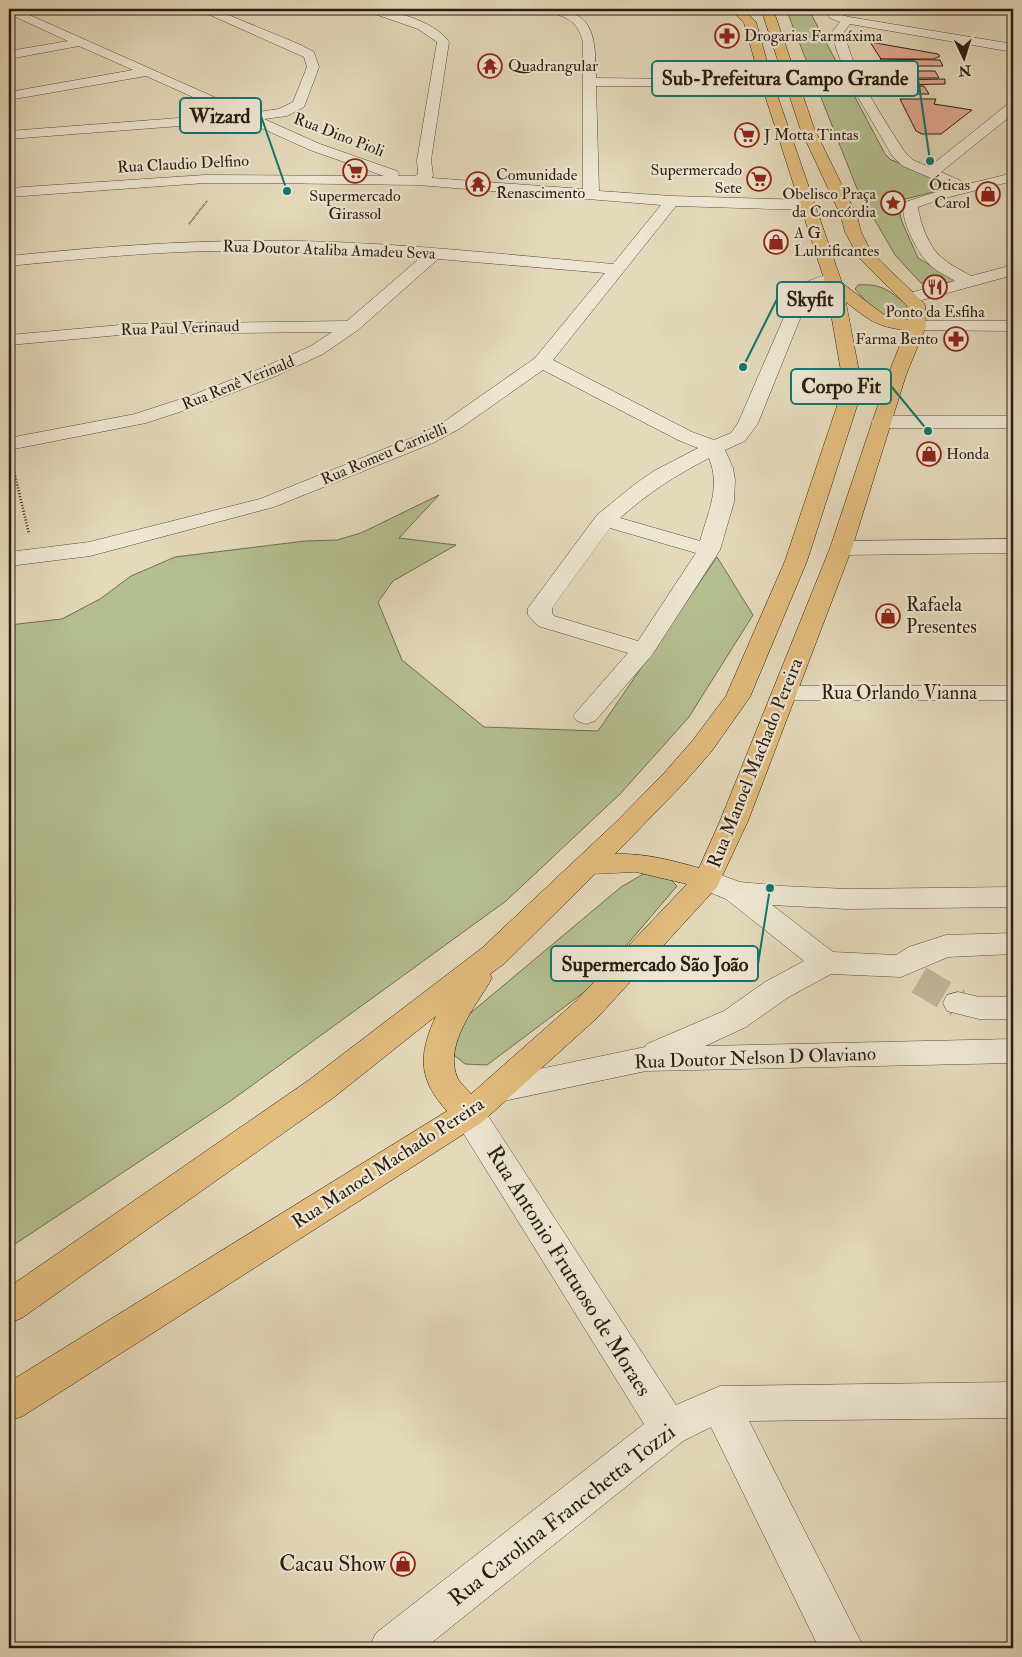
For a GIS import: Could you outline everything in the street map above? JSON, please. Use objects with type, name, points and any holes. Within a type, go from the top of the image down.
[{"type":"main road","name":"Rua Manoel Machado Pereira","points":[[9,1307],[321,1089],[494,956],[674,778],[702,746],[738,697],[796,561],[847,406],[851,377],[846,281],[818,206],[801,186],[767,83],[750,22],[737,9]]},
{"type":"main road","name":"Rua Manoel Machado Pereira","points":[[9,1403],[469,1114],[586,1010],[706,880],[734,821],[785,693],[840,548],[897,375],[917,326],[916,304],[865,255],[853,232],[849,216],[807,128],[767,9]]},
{"type":"main road","points":[[818,206],[849,216]]},
{"type":"main road","points":[[846,281],[884,281],[905,293]]},
{"type":"main road","points":[[846,281],[877,318],[892,323],[917,326]]},
{"type":"main road","points":[[588,865],[636,863],[670,869],[706,880]]},
{"type":"main road","points":[[469,1114],[444,1083],[437,1062],[442,1039],[462,996],[494,956]]},
{"type":"street","name":"Rua Dino Pioli","points":[[208,9],[297,48],[310,55],[313,61],[313,67],[299,104],[282,112],[249,117]]},
{"type":"street","points":[[370,9],[430,31],[441,37],[443,42],[424,160],[426,175],[418,181]]},
{"type":"street","points":[[551,9],[570,15],[580,21],[586,28],[589,42],[592,194]]},
{"type":"street","points":[[833,9],[834,16],[847,20],[1013,48]]},
{"type":"street","points":[[1002,9],[1013,11]]},
{"type":"street","name":"Rua Dino Pioli","points":[[10,12],[315,147],[418,181]]},
{"type":"street","points":[[847,20],[838,32],[840,46],[854,80],[898,154],[908,163],[966,188]]},
{"type":"street","points":[[9,55],[81,42]]},
{"type":"street","points":[[9,96],[146,72]]},
{"type":"street","points":[[590,82],[767,83]]},
{"type":"street","points":[[931,173],[1013,107]]},
{"type":"street","points":[[9,134],[249,117]]},
{"type":"street","points":[[347,181],[380,170],[407,166],[424,160]]},
{"type":"street","points":[[969,282],[934,260],[925,247],[909,211],[910,205],[966,188],[1013,177]]},
{"type":"street","name":"Rua Claudio Delfino","points":[[9,193],[146,182],[224,179],[418,181],[672,201],[818,206]]},
{"type":"street","points":[[628,184],[648,184]]},
{"type":"street","points":[[784,186],[801,186]]},
{"type":"street","name":"Rua Romeu Carnielli","points":[[9,559],[90,549],[267,503],[426,439],[452,425],[542,362],[672,201]]},
{"type":"street","name":"Rua Doutor Ataliba Amadeu Seva","points":[[9,261],[171,248],[301,246],[619,268]]},
{"type":"street","name":"Rua Renê Verinald","points":[[10,451],[139,420],[270,372],[317,350],[352,326],[434,254]]},
{"type":"street","points":[[905,293],[969,282],[1013,270]]},
{"type":"street","points":[[644,650],[546,621],[540,615],[540,608],[605,520],[648,484],[714,447],[738,437],[748,422],[803,291],[821,282],[846,281]]},
{"type":"street","name":"Rua Paul Verinaud","points":[[9,340],[140,328],[352,326]]},
{"type":"street","points":[[917,326],[1013,326]]},
{"type":"street","points":[[542,362],[685,436],[714,447],[723,468],[725,480],[723,502],[709,550],[644,650],[586,716]]},
{"type":"street","points":[[881,422],[1013,422]]},
{"type":"street","points":[[605,520],[709,550]]},
{"type":"street","points":[[840,548],[1013,546]]},
{"type":"street","name":"Rua Orlando Vianna","points":[[785,693],[1013,693]]},
{"type":"street","points":[[706,880],[736,892],[826,963],[910,973],[920,955],[946,946],[1013,944]]},
{"type":"street","points":[[736,892],[847,899],[1013,898]]},
{"type":"street","points":[[646,1059],[735,1019],[776,990],[826,963]]},
{"type":"street","points":[[958,1003],[979,1008],[1013,1008]]},
{"type":"street","name":"Rua Doutor Nelson D Olaviano","points":[[499,1089],[646,1059],[1013,1051]]},
{"type":"street","name":"Rua Antonio Frutuoso de Moraes","points":[[469,1114],[669,1428]]},
{"type":"street","name":"Rua Carolina Francchetta Tozzi","points":[[391,1648],[669,1428],[720,1404],[1013,1400]]},
{"type":"street","points":[[720,1404],[842,1648]]},
{"type":"path","points":[[171,248],[224,179]]},
{"type":"path","points":[[10,451],[34,556]]},
{"type":"green space","points":[[786,9],[816,9],[810,12],[885,154],[891,160],[917,169],[950,186],[897,201],[902,222],[918,258],[956,281],[938,285],[921,283],[895,255],[858,191]]},
{"type":"green space","points":[[858,285],[880,287],[892,293],[910,308],[910,319],[891,318],[878,312],[855,289]]},
{"type":"green space","points":[[439,495],[399,538],[456,545],[393,581],[378,602],[402,660],[484,727],[598,731],[717,557],[753,615],[689,717],[620,794],[506,901],[229,1102],[9,1248],[9,625],[62,619],[100,599],[131,576],[175,557],[305,541],[337,540],[361,533]]},
{"type":"green space","points":[[645,873],[668,877],[677,886],[591,987],[487,1065],[465,1064],[454,1055],[450,1037],[467,1016],[621,887]]},
{"type":"building","points":[[870,42],[938,54],[940,56],[934,59],[881,59]]},
{"type":"building","points":[[880,59],[940,60],[943,66],[884,66]]},
{"type":"building","points":[[892,71],[935,71],[939,78],[896,78]]},
{"type":"building","points":[[945,79],[945,84],[897,85],[893,80]]},
{"type":"building","points":[[896,86],[924,86],[929,94],[900,94]]},
{"type":"building","points":[[900,99],[936,99],[934,104],[972,110],[941,134],[922,134],[916,131]]},
{"type":"tunnel","points":[[919,980],[958,1003]]},
{"type":"place","name":"Drogarias Farmáxima","points":[[727,36]]},
{"type":"place","name":"Quadrangular","points":[[490,66]]},
{"type":"place","name":"J Motta Tintas","points":[[747,135]]},
{"type":"place","name":"Sub-Prefeitura Campo Grande","points":[[930,161]]},
{"type":"place","name":"Supermercado Girassol","points":[[355,171]]},
{"type":"place","name":"Supermercado Sete","points":[[759,179]]},
{"type":"place","name":"Comunidade Renascimento","points":[[478,184]]},
{"type":"place","name":"Wizard","points":[[287,191]]},
{"type":"place","name":"Óticas Carol","points":[[988,194]]},
{"type":"place","name":"Obelisco Praça da Concórdia","points":[[893,203]]},
{"type":"place","name":"A G Lubrificantes","points":[[776,242]]},
{"type":"place","name":"Ponto da Esfiha","points":[[935,287]]},
{"type":"place","name":"Farma Bento","points":[[956,339]]},
{"type":"place","name":"Skyfit","points":[[743,367]]},
{"type":"place","name":"Corpo Fit","points":[[928,431]]},
{"type":"place","name":"Honda","points":[[929,454]]},
{"type":"place","name":"Rafaela Presentes","points":[[888,616]]},
{"type":"place","name":"Supermercado São João","points":[[770,888]]},
{"type":"place","name":"Cacau Show","points":[[403,1564]]}]
